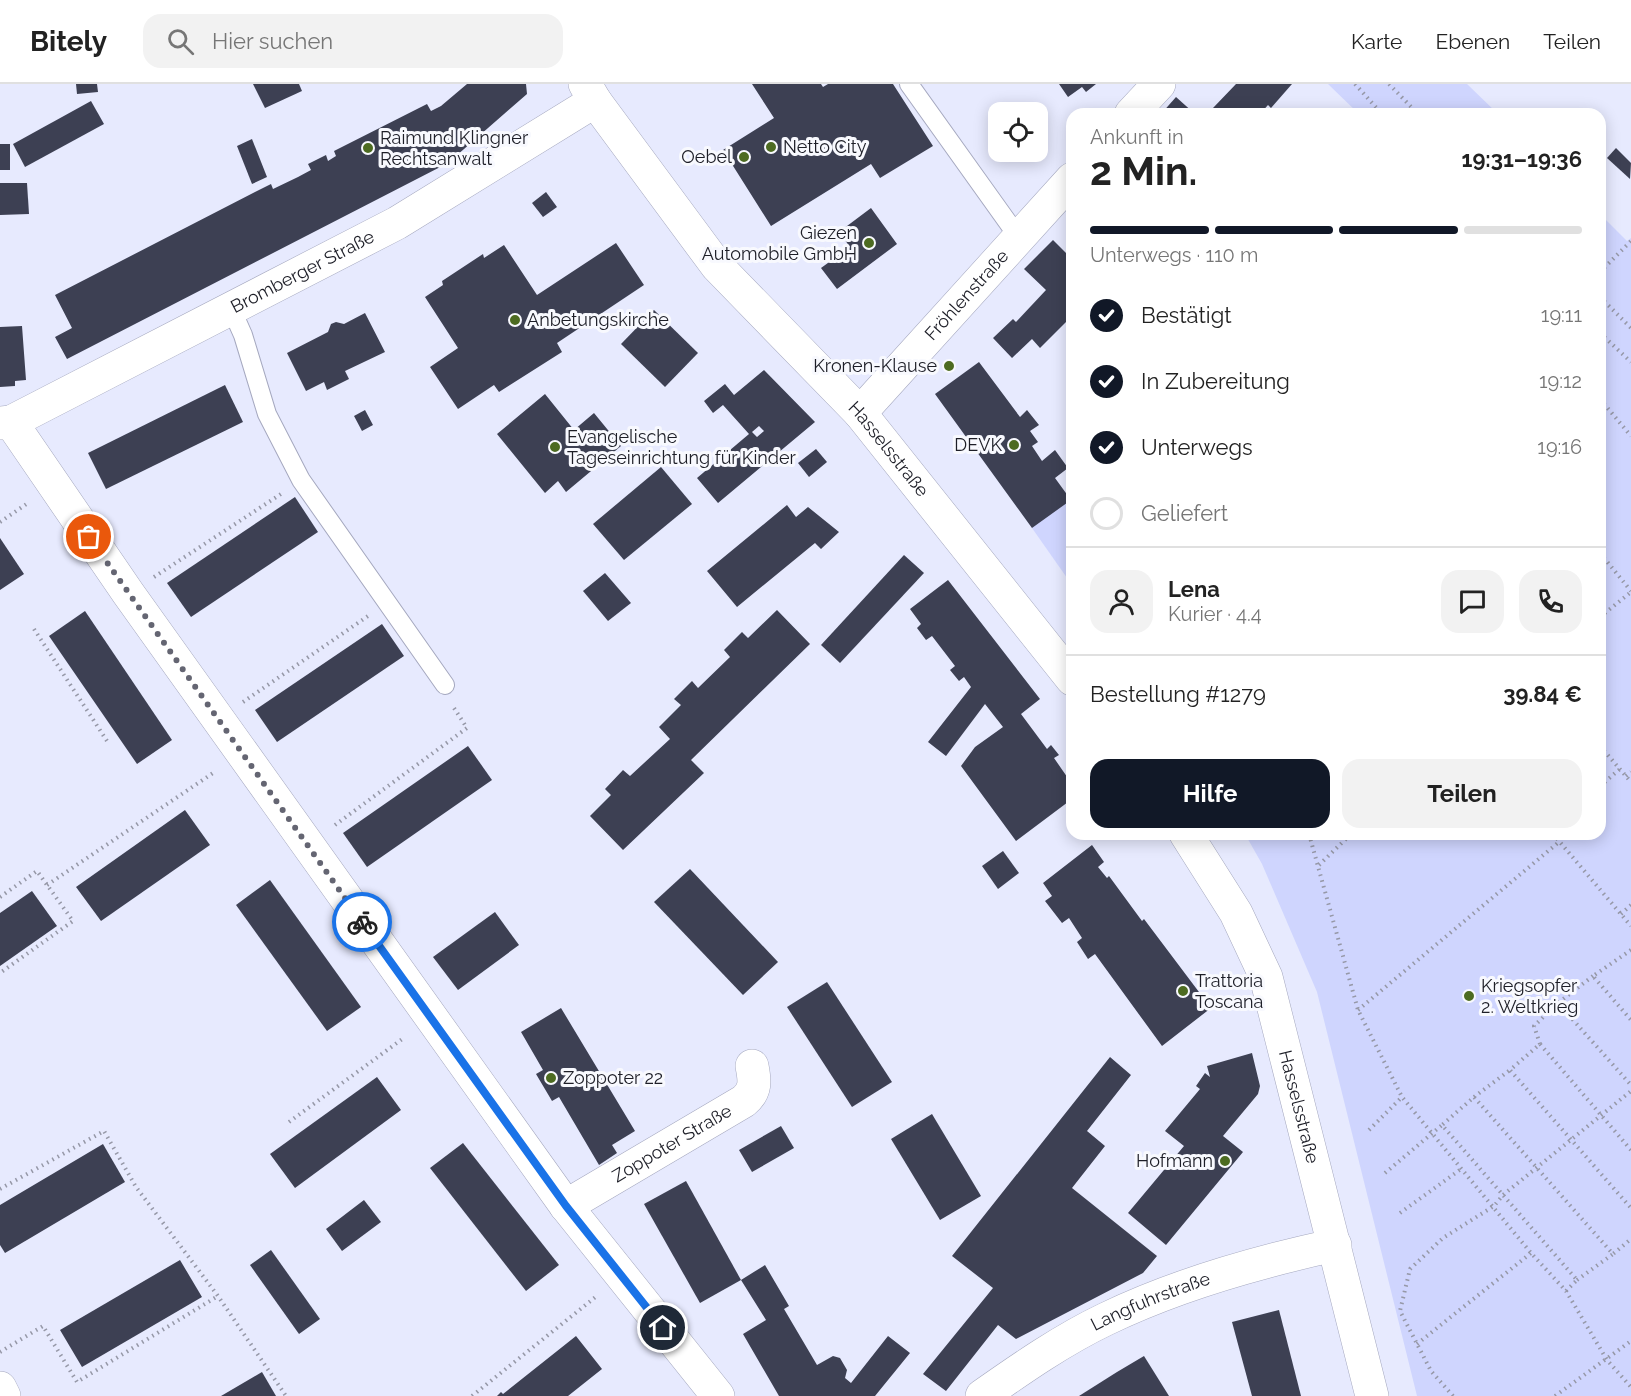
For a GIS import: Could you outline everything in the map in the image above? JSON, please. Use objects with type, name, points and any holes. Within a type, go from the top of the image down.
[{"type":"street","points":[[1137,108],[1159,84]]},
{"type":"street","name":"Bromberger Straße","points":[[5,422],[397,223],[590,93]]},
{"type":"street","name":"Hasselsstraße","points":[[590,93],[717,266],[860,412],[1066,671]]},
{"type":"street","name":"Fröhlenstraße","points":[[860,412],[1066,186]]},
{"type":"street","points":[[5,422],[566,1206],[718,1396]]},
{"type":"street","name":"Hasselsstraße","points":[[1190,840],[1236,913],[1266,977],[1372,1396]]},
{"type":"street","name":"Zoppoter Straße","points":[[566,1206],[744,1101],[751,1095],[755,1084],[752,1066]]},
{"type":"street","name":"Langfuhrstraße","points":[[982,1396],[1030,1362],[1105,1319],[1189,1284],[1279,1257],[1335,1245]]},
{"type":"street","points":[[0,1388],[4,1396]]},
{"type":"lane","points":[[909,84],[1019,237]]},
{"type":"lane","points":[[231,308],[243,335],[267,414],[301,480],[445,685]]},
{"type":"path","points":[[1355,84],[1377,108]]},
{"type":"path","points":[[1389,84],[1412,108]]},
{"type":"path","points":[[1606,266],[1631,241]]},
{"type":"path","points":[[1606,303],[1631,328]]},
{"type":"path","points":[[1606,339],[1631,362]]},
{"type":"path","points":[[1606,406],[1631,436]]},
{"type":"path","points":[[128,593],[301,480]]},
{"type":"path","points":[[1606,561],[1631,592],[1606,612]]},
{"type":"path","points":[[218,720],[387,602]]},
{"type":"path","points":[[34,629],[109,744]]},
{"type":"path","points":[[308,845],[467,728],[448,699],[445,685]]},
{"type":"path","points":[[1606,753],[1631,782]]},
{"type":"path","points":[[47,885],[242,754]]},
{"type":"path","points":[[1606,781],[1620,769]]},
{"type":"path","points":[[1626,776],[1631,772]]},
{"type":"path","points":[[1311,840],[1359,1010],[1402,1097],[1494,1206],[1530,1253],[1566,1291],[1607,1360],[1631,1387]]},
{"type":"path","points":[[1319,865],[1345,840]]},
{"type":"path","points":[[1359,1010],[1559,842],[1631,926]]},
{"type":"path","points":[[0,897],[37,871],[73,921],[0,973]]},
{"type":"path","points":[[1621,914],[1631,905]]},
{"type":"path","points":[[1631,950],[1558,1003],[1534,1026],[1539,1044],[1631,1150]]},
{"type":"path","points":[[1593,976],[1631,1020]]},
{"type":"path","points":[[1558,1003],[1631,1086]]},
{"type":"path","points":[[289,1122],[431,1018]]},
{"type":"path","points":[[1385,1173],[1539,1044]]},
{"type":"path","points":[[1510,1070],[1631,1208]]},
{"type":"path","points":[[1453,1396],[1431,1371],[1401,1311],[1410,1269],[1443,1238],[1494,1206],[1503,1195],[1631,1091]]},
{"type":"path","points":[[1369,1130],[1402,1097]]},
{"type":"path","points":[[1474,1097],[1612,1254]]},
{"type":"path","points":[[1442,1125],[1576,1280]]},
{"type":"path","points":[[0,1189],[104,1131],[136,1187],[218,1296],[286,1396]]},
{"type":"path","points":[[1401,1213],[1461,1169]]},
{"type":"path","points":[[1566,1291],[1576,1280],[1631,1239]]},
{"type":"path","points":[[1418,1344],[1530,1253]]},
{"type":"path","points":[[472,1396],[621,1277]]},
{"type":"path","points":[[0,1352],[43,1326],[77,1382],[218,1296]]},
{"type":"path","points":[[1556,1396],[1631,1341]]},
{"type":"shaded area","points":[[1328,84],[1467,84],[1492,108],[1353,108]]},
{"type":"shaded area","points":[[1606,220],[1627,241],[1631,238],[1631,1396],[1417,1396],[1317,992],[1262,864],[1248,840],[1606,840]]},
{"type":"shaded area","points":[[1066,502],[1066,576],[1032,528]]},
{"type":"building","points":[[76,84],[97,84],[98,92],[77,94]]},
{"type":"building","points":[[253,84],[299,84],[302,91],[265,108]]},
{"type":"building","points":[[467,84],[526,84],[527,94],[448,163],[67,359],[55,337],[72,328],[55,295],[271,184],[273,189],[298,177],[311,170],[308,164],[326,155],[328,161],[336,156],[334,151],[427,104],[431,111],[441,106]]},
{"type":"building","points":[[752,84],[821,84],[823,87],[828,84],[893,84],[933,146],[880,178],[871,164],[771,226],[723,150],[774,118]]},
{"type":"building","points":[[1059,84],[1096,84],[1086,92],[1082,87],[1068,97]]},
{"type":"building","points":[[1236,84],[1292,84],[1271,108],[1268,105],[1265,108],[1213,108]]},
{"type":"building","points":[[1176,97],[1188,108],[1166,108]]},
{"type":"building","points":[[91,101],[104,124],[25,167],[13,144]]},
{"type":"building","points":[[252,139],[267,177],[252,184],[237,146]]},
{"type":"building","points":[[0,144],[10,144],[10,170],[0,170]]},
{"type":"building","points":[[1616,148],[1631,163],[1630,179],[1607,158]]},
{"type":"building","points":[[0,183],[27,183],[29,214],[0,215]]},
{"type":"building","points":[[546,192],[557,207],[543,217],[532,203]]},
{"type":"building","points":[[871,208],[897,244],[837,289],[821,268],[850,247],[839,232]]},
{"type":"building","points":[[1053,240],[1066,253],[1066,322],[1040,348],[1032,339],[1012,358],[993,338],[1013,319],[1016,322],[1046,290],[1024,269]]},
{"type":"building","name":"Anbetungskirche","points":[[616,243],[644,285],[557,343],[562,352],[499,392],[494,385],[458,409],[430,367],[458,348],[425,297],[443,285],[442,281],[483,254],[484,258],[504,245],[537,295]]},
{"type":"building","points":[[654,310],[698,353],[665,387],[621,344]]},
{"type":"building","points":[[365,313],[385,352],[345,371],[349,379],[327,390],[324,382],[306,391],[287,353],[328,332],[331,324],[336,322],[344,324]]},
{"type":"building","points":[[22,326],[26,380],[15,381],[15,386],[0,387],[0,327]]},
{"type":"building","points":[[979,362],[1020,417],[1027,410],[1039,425],[1030,431],[1038,442],[1032,446],[1042,461],[1055,450],[1066,465],[1066,470],[1055,478],[1066,493],[1066,504],[1032,528],[935,394]]},
{"type":"building","points":[[764,370],[815,422],[718,503],[697,478],[749,434],[723,405],[713,413],[704,401],[725,384],[734,395]],"holes":[[[759,426],[764,431],[757,437],[752,432]]]},
{"type":"building","points":[[225,385],[243,422],[106,489],[88,453]]},
{"type":"building","points":[[545,394],[574,430],[594,413],[621,446],[566,492],[558,481],[545,493],[497,434]]},
{"type":"building","points":[[365,410],[373,425],[362,431],[354,416]]},
{"type":"building","points":[[816,449],[827,462],[809,477],[798,463]]},
{"type":"building","points":[[661,467],[692,504],[624,560],[593,524]]},
{"type":"building","points":[[295,497],[318,532],[191,617],[167,583]]},
{"type":"building","points":[[787,505],[796,517],[808,507],[839,532],[821,549],[815,543],[737,607],[707,571]]},
{"type":"building","points":[[0,538],[24,574],[0,590]]},
{"type":"building","points":[[904,555],[924,573],[840,663],[821,645]]},
{"type":"building","points":[[605,573],[631,603],[608,621],[583,591]]},
{"type":"building","points":[[948,580],[1040,699],[1021,714],[1047,749],[1051,745],[1059,755],[1054,758],[1066,775],[1066,804],[1016,841],[961,766],[975,747],[1003,727],[985,704],[946,756],[928,742],[971,687],[964,677],[959,681],[950,670],[955,666],[932,636],[926,640],[917,628],[921,624],[910,609]]},
{"type":"building","points":[[777,610],[810,644],[691,760],[704,773],[623,850],[590,816],[611,795],[605,789],[623,770],[630,776],[670,739],[659,727],[681,705],[674,699],[692,681],[698,688],[730,657],[724,650],[742,632],[748,638]]},
{"type":"building","points":[[85,611],[172,740],[137,764],[49,636]]},
{"type":"building","points":[[382,624],[404,656],[277,742],[255,710]]},
{"type":"building","points":[[468,746],[492,780],[367,867],[343,833]]},
{"type":"building","points":[[185,810],[210,845],[101,921],[76,887]]},
{"type":"building","points":[[1092,845],[1104,862],[1098,867],[1107,878],[1109,876],[1142,921],[1144,919],[1211,1008],[1162,1046],[1095,954],[1088,959],[1077,942],[1082,938],[1069,918],[1062,923],[1045,901],[1052,896],[1043,883]]},
{"type":"building","points":[[1003,851],[1019,873],[998,889],[982,866]]},
{"type":"building","points":[[690,869],[778,962],[743,995],[654,902]]},
{"type":"building","points":[[270,880],[361,1007],[327,1031],[236,905]]},
{"type":"building","points":[[32,891],[57,926],[0,966],[0,913]]},
{"type":"building","points":[[495,912],[519,945],[458,990],[433,957]]},
{"type":"building","points":[[827,982],[892,1082],[852,1107],[787,1007]]},
{"type":"building","points":[[561,1008],[635,1131],[612,1145],[617,1153],[599,1165],[559,1097],[552,1101],[536,1074],[543,1070],[521,1032]]},
{"type":"building","points":[[1252,1053],[1260,1086],[1258,1094],[1223,1136],[1243,1152],[1166,1245],[1128,1213],[1184,1146],[1165,1131],[1200,1089],[1196,1086],[1205,1073],[1210,1077],[1207,1066]]},
{"type":"building","points":[[1110,1057],[1131,1075],[1087,1131],[1105,1146],[1072,1188],[1157,1256],[1143,1273],[1016,1339],[998,1325],[946,1391],[923,1374],[993,1288],[952,1256]]},
{"type":"building","points":[[377,1077],[401,1110],[295,1188],[270,1154]]},
{"type":"building","points":[[932,1114],[981,1196],[940,1220],[891,1139]]},
{"type":"building","points":[[781,1126],[794,1148],[752,1172],[739,1150]]},
{"type":"building","points":[[463,1143],[559,1265],[526,1291],[430,1168]]},
{"type":"building","points":[[103,1144],[125,1182],[5,1253],[0,1245],[0,1205]]},
{"type":"building","points":[[686,1181],[741,1280],[700,1303],[644,1204]]},
{"type":"building","points":[[364,1200],[381,1222],[342,1251],[326,1229]]},
{"type":"building","points":[[271,1250],[320,1319],[299,1334],[250,1265]]},
{"type":"building","points":[[180,1260],[202,1297],[82,1367],[60,1330]]},
{"type":"building","points":[[765,1265],[789,1306],[784,1309],[817,1365],[833,1356],[840,1358],[847,1370],[845,1378],[851,1383],[888,1336],[910,1353],[875,1396],[779,1396],[743,1334],[766,1320],[741,1280]]},
{"type":"building","points":[[1279,1310],[1301,1396],[1252,1396],[1232,1322]]},
{"type":"building","points":[[576,1336],[602,1369],[568,1396],[497,1396],[501,1392],[503,1394]]},
{"type":"building","points":[[1144,1356],[1169,1396],[1079,1396],[1117,1372]]},
{"type":"building","points":[[262,1372],[276,1396],[221,1396]]},
{"type":"way so far","points":[[89,537],[362,922]]},
{"type":"place","name":"Netto City","points":[[771,147]]},
{"type":"place","name":"Raimund Klingner Rechtsanwalt","points":[[368,148]]},
{"type":"place","name":"Oebel","points":[[744,157]]},
{"type":"place","name":"Giezen Automobile GmbH","points":[[869,243]]},
{"type":"place","name":"Anbetungskirche","points":[[515,320]]},
{"type":"place","name":"Kronen-Klause","points":[[949,366]]},
{"type":"place","name":"DEVK","points":[[1014,445]]},
{"type":"place","name":"Evangelische Tageseinrichtung für Kinder","points":[[555,447]]},
{"type":"place","name":"Trattoria Toscana","points":[[1183,991]]},
{"type":"place","name":"Kriegsopfer 2. Weltkrieg","points":[[1469,996]]},
{"type":"place","name":"Zoppoter 22","points":[[551,1078]]},
{"type":"place","name":"Hofmann","points":[[1225,1161]]},
{"type":"route","points":[[362,922],[566,1206],[663,1328]]}]
